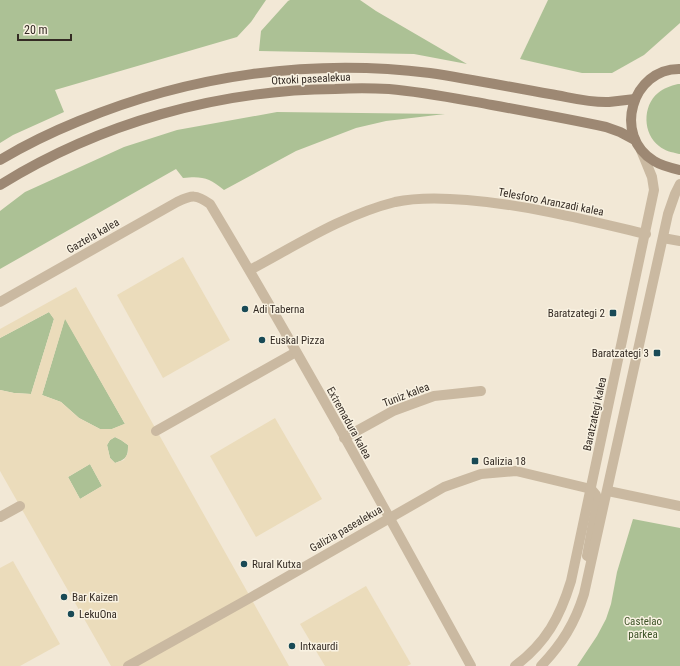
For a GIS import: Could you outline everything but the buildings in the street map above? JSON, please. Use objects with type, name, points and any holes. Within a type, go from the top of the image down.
[{"type":"main road","name":"Otxoki pasealekua","points":[[0,160],[55,131],[108,109],[141,98],[183,86],[234,76],[272,71],[354,67],[389,69],[431,73],[580,99],[608,102],[635,99]]},
{"type":"main road","points":[[680,69],[663,72],[647,81],[640,89],[631,112],[631,126],[635,140],[641,150],[653,161],[666,167],[680,170]]},
{"type":"main road","name":"Otxoki pasealekua","points":[[0,185],[16,175],[67,149],[116,128],[187,107],[236,97],[314,89],[388,89],[431,94],[606,127],[635,140]]},
{"type":"street","name":"Baratzategi kalea","points":[[515,666],[526,658],[542,642],[555,623],[564,604],[572,581],[646,234],[654,190],[652,177],[641,150]]},
{"type":"street","points":[[541,666],[568,634],[579,612],[608,491],[663,238],[675,194],[680,184]]},
{"type":"street","name":"Gaztela kalea","points":[[0,302],[177,202],[190,196],[200,197]]},
{"type":"street","name":"Extremadura kalea","points":[[200,197],[210,204],[250,270],[471,666]]},
{"type":"street","name":"Telesforo Aranzadi kalea","points":[[250,270],[348,217],[394,202],[410,199],[449,198],[489,201],[531,208],[646,234]]},
{"type":"street","points":[[663,238],[680,241]]},
{"type":"street","points":[[156,431],[296,352]]},
{"type":"street","name":"Tuniz kalea","points":[[344,438],[393,411],[434,396],[481,391]]},
{"type":"street","name":"Galizia pasealekua","points":[[128,666],[390,519],[444,486],[481,474],[516,471],[591,489]]},
{"type":"street","points":[[584,594],[582,582],[597,502],[596,495],[591,489]]},
{"type":"street","points":[[608,491],[680,506]]},
{"type":"street","points":[[0,517],[20,506]]},
{"type":"green space","points":[[0,0],[266,0],[251,22],[237,37],[55,90],[64,112],[13,135],[0,143]]},
{"type":"green space","points":[[290,0],[360,0],[376,11],[467,64],[414,54],[259,51],[261,31]]},
{"type":"green space","points":[[548,0],[680,0],[680,23],[644,55],[612,73],[582,73],[520,59]]},
{"type":"green space","points":[[680,84],[680,154],[664,149],[654,141],[647,127],[646,120],[649,105],[658,93],[670,86]]},
{"type":"green space","points":[[277,112],[445,114],[386,121],[356,128],[296,151],[224,190],[210,180],[196,177],[183,178],[176,169],[0,269],[0,211],[25,192],[124,147],[177,130]]},
{"type":"green space","points":[[49,312],[54,319],[31,394],[0,390],[0,338]]},
{"type":"green space","points":[[65,318],[125,424],[112,429],[100,429],[79,418],[61,402],[42,395]]},
{"type":"green space","points":[[115,437],[128,445],[128,452],[126,457],[115,463],[110,458],[107,445],[110,440]]},
{"type":"green space","points":[[90,464],[102,486],[80,499],[68,477]]},
{"type":"green space","name":"Castelao parkea","points":[[633,519],[680,528],[680,666],[577,666],[597,636],[606,619],[611,604],[617,572]]},
{"type":"shaded area","points":[[183,257],[230,340],[163,378],[117,295]]},
{"type":"shaded area","points":[[76,287],[289,666],[111,666],[0,471],[0,390],[31,394],[54,319],[49,312],[0,338],[0,329]],"holes":[[[65,319],[125,424],[112,429],[100,429],[79,418],[61,402],[42,395]],[[115,437],[128,445],[128,453],[124,460],[115,463],[110,458],[107,445],[110,440]],[[90,464],[102,486],[80,499],[68,477]]]},
{"type":"shaded area","points":[[275,418],[322,499],[256,537],[210,456]]},
{"type":"shaded area","points":[[13,561],[60,644],[20,666],[0,666],[0,568]]},
{"type":"shaded area","points":[[366,586],[411,664],[407,666],[325,666],[300,624]]},
{"type":"place","name":"Adi Taberna","points":[[245,309]]},
{"type":"place","name":"Baratzategi 2","points":[[613,313]]},
{"type":"place","name":"Euskal Pizza","points":[[262,340]]},
{"type":"place","name":"Baratzategi 3","points":[[657,353]]},
{"type":"place","name":"Galizia 18","points":[[475,461]]},
{"type":"place","name":"Rural Kutxa","points":[[244,564]]},
{"type":"place","name":"Bar Kaizen","points":[[64,597]]},
{"type":"place","name":"LekuOna","points":[[71,614]]},
{"type":"place","name":"Intxaurdi","points":[[292,646]]}]
